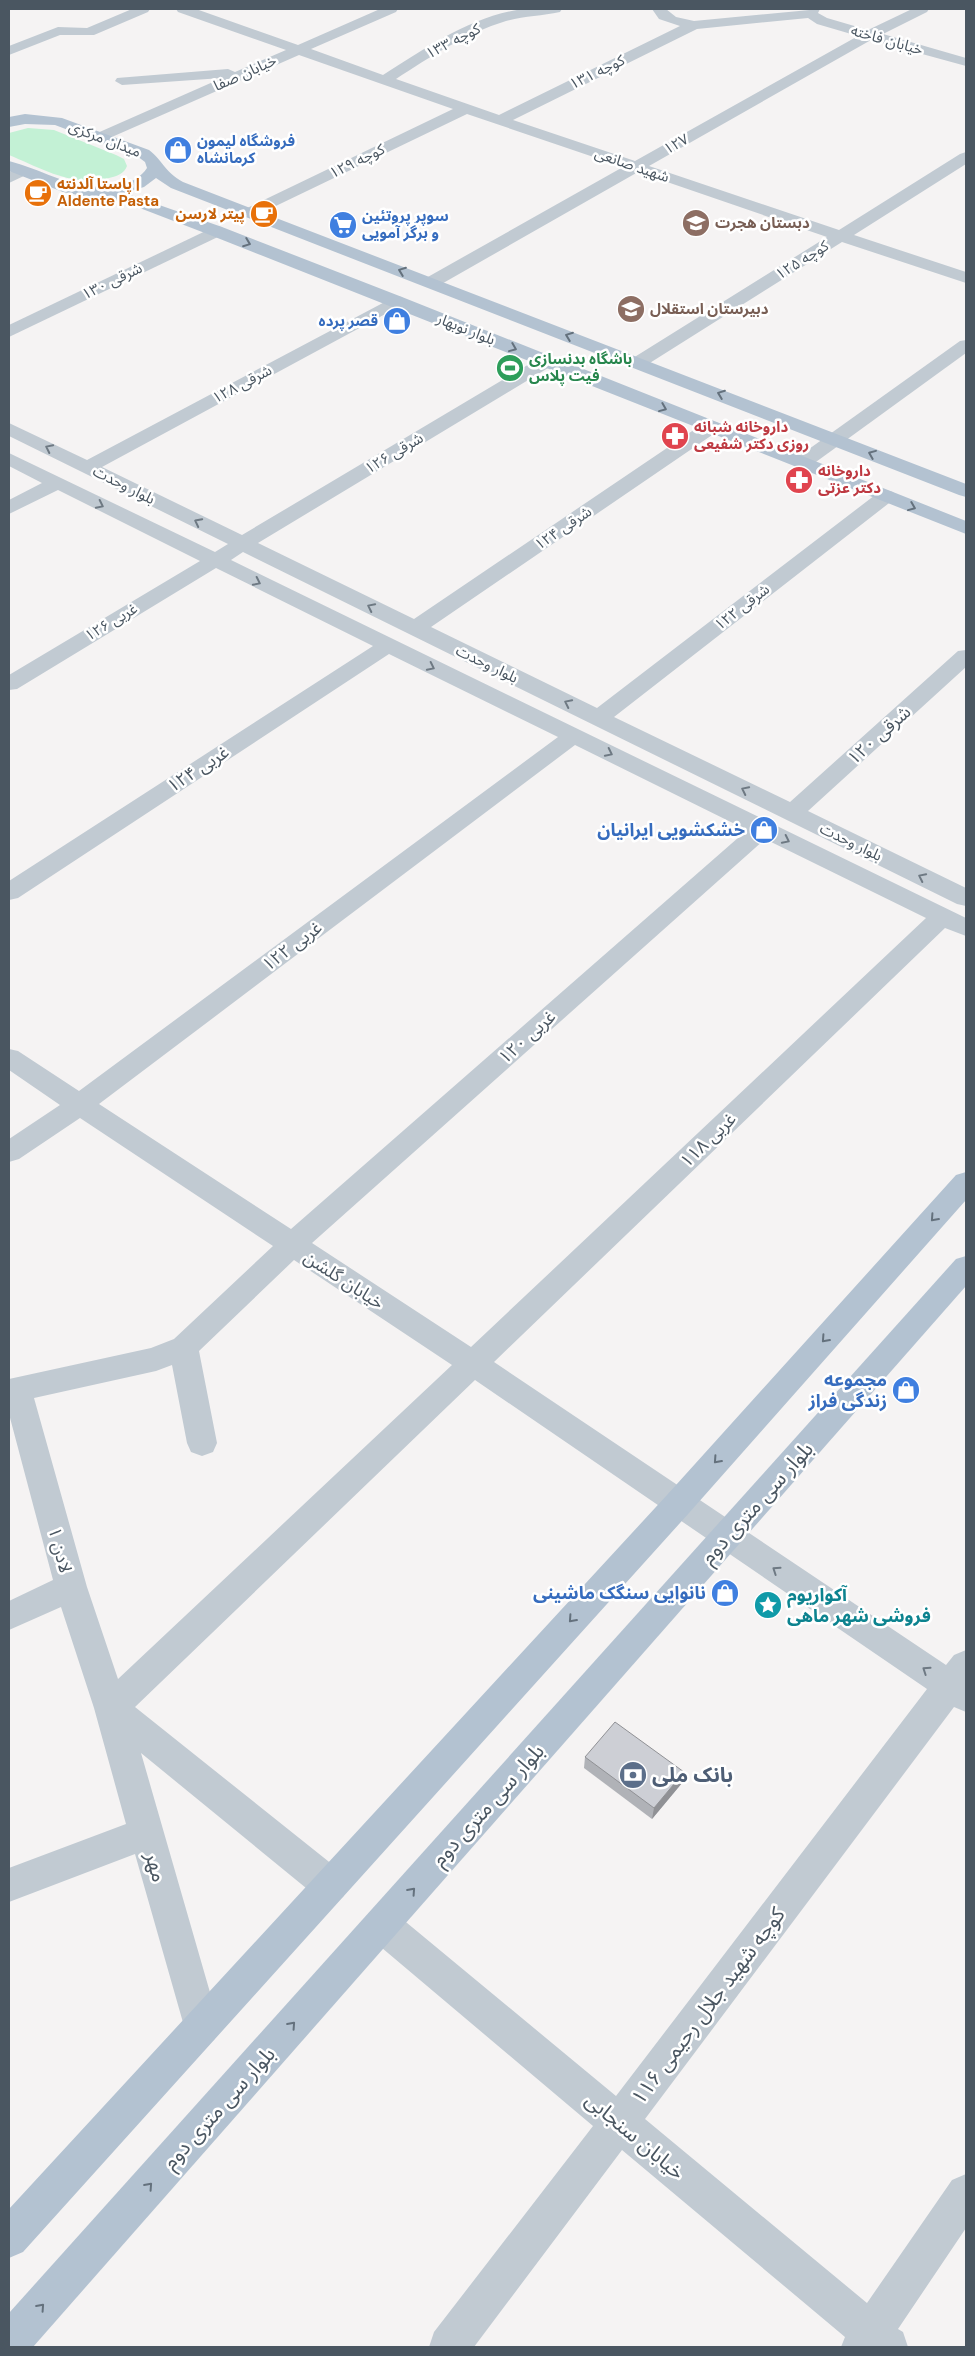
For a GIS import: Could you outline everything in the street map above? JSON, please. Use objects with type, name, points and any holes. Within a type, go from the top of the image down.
[{"type":"main road","points":[[9,115],[25,119]]},
{"type":"main road","name":"میدان مرکزی","points":[[9,122],[25,119],[56,120],[149,156],[155,164],[155,168],[149,178],[134,186],[102,192],[69,190],[13,172]]},
{"type":"main road","name":"بلوار نوبهار","points":[[155,168],[165,178],[177,185],[639,362],[966,491]]},
{"type":"main road","name":"بلوار نوبهار","points":[[102,192],[138,202],[216,231],[966,528]]},
{"type":"main road","points":[[9,2238],[678,1504],[966,1182]]},
{"type":"main road","name":"بلوار سی متری دوم","points":[[9,2343],[966,1267]]},
{"type":"street","points":[[9,51],[58,31],[89,32],[143,9]]},
{"type":"street","name":"شهید صانعی","points":[[183,9],[500,120],[966,278]]},
{"type":"street","name":"خیابان صفا","points":[[100,137],[391,9]]},
{"type":"street","name":"کوچه ۱۳۳","points":[[384,80],[426,53],[472,29],[500,18],[555,9]]},
{"type":"street","points":[[659,9],[664,16],[671,20],[694,25],[812,11]]},
{"type":"street","name":"۱۲۷","points":[[432,282],[869,35],[922,9]]},
{"type":"street","name":"خیابان فاخته","points":[[812,11],[822,21],[966,62]]},
{"type":"street","points":[[211,18],[226,12]]},
{"type":"street","points":[[472,29],[542,25]]},
{"type":"street","name":"کوچه ۱۳۱","points":[[500,120],[694,25]]},
{"type":"street","points":[[122,81],[249,71]]},
{"type":"street","name":"کوچه ۱۲۹","points":[[249,213],[466,108]]},
{"type":"street","name":"کوچه ۱۲۵","points":[[639,362],[966,157]]},
{"type":"street","name":"۱۳۰ شرقی","points":[[9,332],[216,231]]},
{"type":"street","name":"۱۲۸ شرقی","points":[[88,467],[396,301]]},
{"type":"street","points":[[802,463],[837,440],[966,345]]},
{"type":"street","name":"۱۲۶ شرقی","points":[[214,560],[547,361]]},
{"type":"street","name":"۱۲۴ شرقی","points":[[414,628],[711,427]]},
{"type":"street","name":"بلوار وحدت","points":[[9,429],[966,898]]},
{"type":"street","name":"بلوار وحدت","points":[[9,459],[955,922]]},
{"type":"street","points":[[9,508],[57,483]]},
{"type":"street","name":"۱۲۲ شرقی","points":[[598,718],[886,496]]},
{"type":"street","name":"۱۲۶ غربی","points":[[9,684],[214,560]]},
{"type":"street","name":"۱۲۴ غربی","points":[[9,892],[388,645]]},
{"type":"street","name":"۱۲۰ شرقی","points":[[792,813],[966,656]]},
{"type":"street","name":"۱۲۲ غربی","points":[[9,1152],[79,1105],[573,736]]},
{"type":"street","name":"۱۲۰ غربی","points":[[184,1347],[291,1246],[763,828]]},
{"type":"street","name":"۱۱۸ غربی","points":[[111,1708],[474,1364],[955,922]]},
{"type":"street","name":"خیابان گلشن","points":[[9,1058],[291,1246],[474,1364],[678,1504],[961,1683]]},
{"type":"street","points":[[13,1390],[156,1359],[184,1347],[202,1443]]},
{"type":"street","name":"لادن ۱","points":[[13,1390],[70,1587],[111,1708]]},
{"type":"street","points":[[9,1616],[70,1587]]},
{"type":"street","name":"کوچه شهید جلال رحیمی ۱۱۶","points":[[449,2347],[619,2123],[961,1683]]},
{"type":"street","points":[[111,1708],[330,1885]]},
{"type":"street","name":"مهر","points":[[111,1708],[201,2027]]},
{"type":"street","points":[[9,1885],[146,1833]]},
{"type":"street","name":"خیابان سنجابی","points":[[382,1925],[619,2123],[873,2342]]},
{"type":"street","points":[[873,2342],[966,2194]]},
{"type":"green space","points":[[28,128],[54,130],[116,155],[124,159],[127,166],[122,173],[96,180],[70,179],[45,171],[9,155],[9,133]]},
{"type":"building","name":"بانک ملی","points":[[615,1722],[684,1772],[654,1808],[585,1757]]},
{"type":"place","name":"فروشگاه لیمون کرمانشاه","points":[[178,150]]},
{"type":"place","name":"پاستا آلدنته | Aldente Pasta","points":[[38,193]]},
{"type":"place","name":"پیتر لارسن","points":[[264,214]]},
{"type":"place","name":"دبستان هجرت","points":[[696,223]]},
{"type":"place","name":"سوپر پروتئین و برگر آمویی","points":[[343,225]]},
{"type":"place","name":"دبیرستان استقلال","points":[[631,309]]},
{"type":"place","name":"قصر پرده","points":[[397,321]]},
{"type":"place","name":"باشگاه بدنسازی فیت پلاس","points":[[510,368]]},
{"type":"place","name":"داروخانه شبانه روزی دکتر شفیعی","points":[[675,436]]},
{"type":"place","name":"داروخانه دکتر عزتی","points":[[799,480]]},
{"type":"place","name":"خشکشویی ایرانیان","points":[[764,830]]},
{"type":"place","name":"مجموعه زندگی فراز","points":[[906,1390]]},
{"type":"place","name":"نانوایی سنگک ماشینی","points":[[725,1593]]},
{"type":"place","name":"آکواریوم فروشی شهر ماهی","points":[[768,1605]]},
{"type":"place","name":"بانک ملی","points":[[633,1775]]}]
